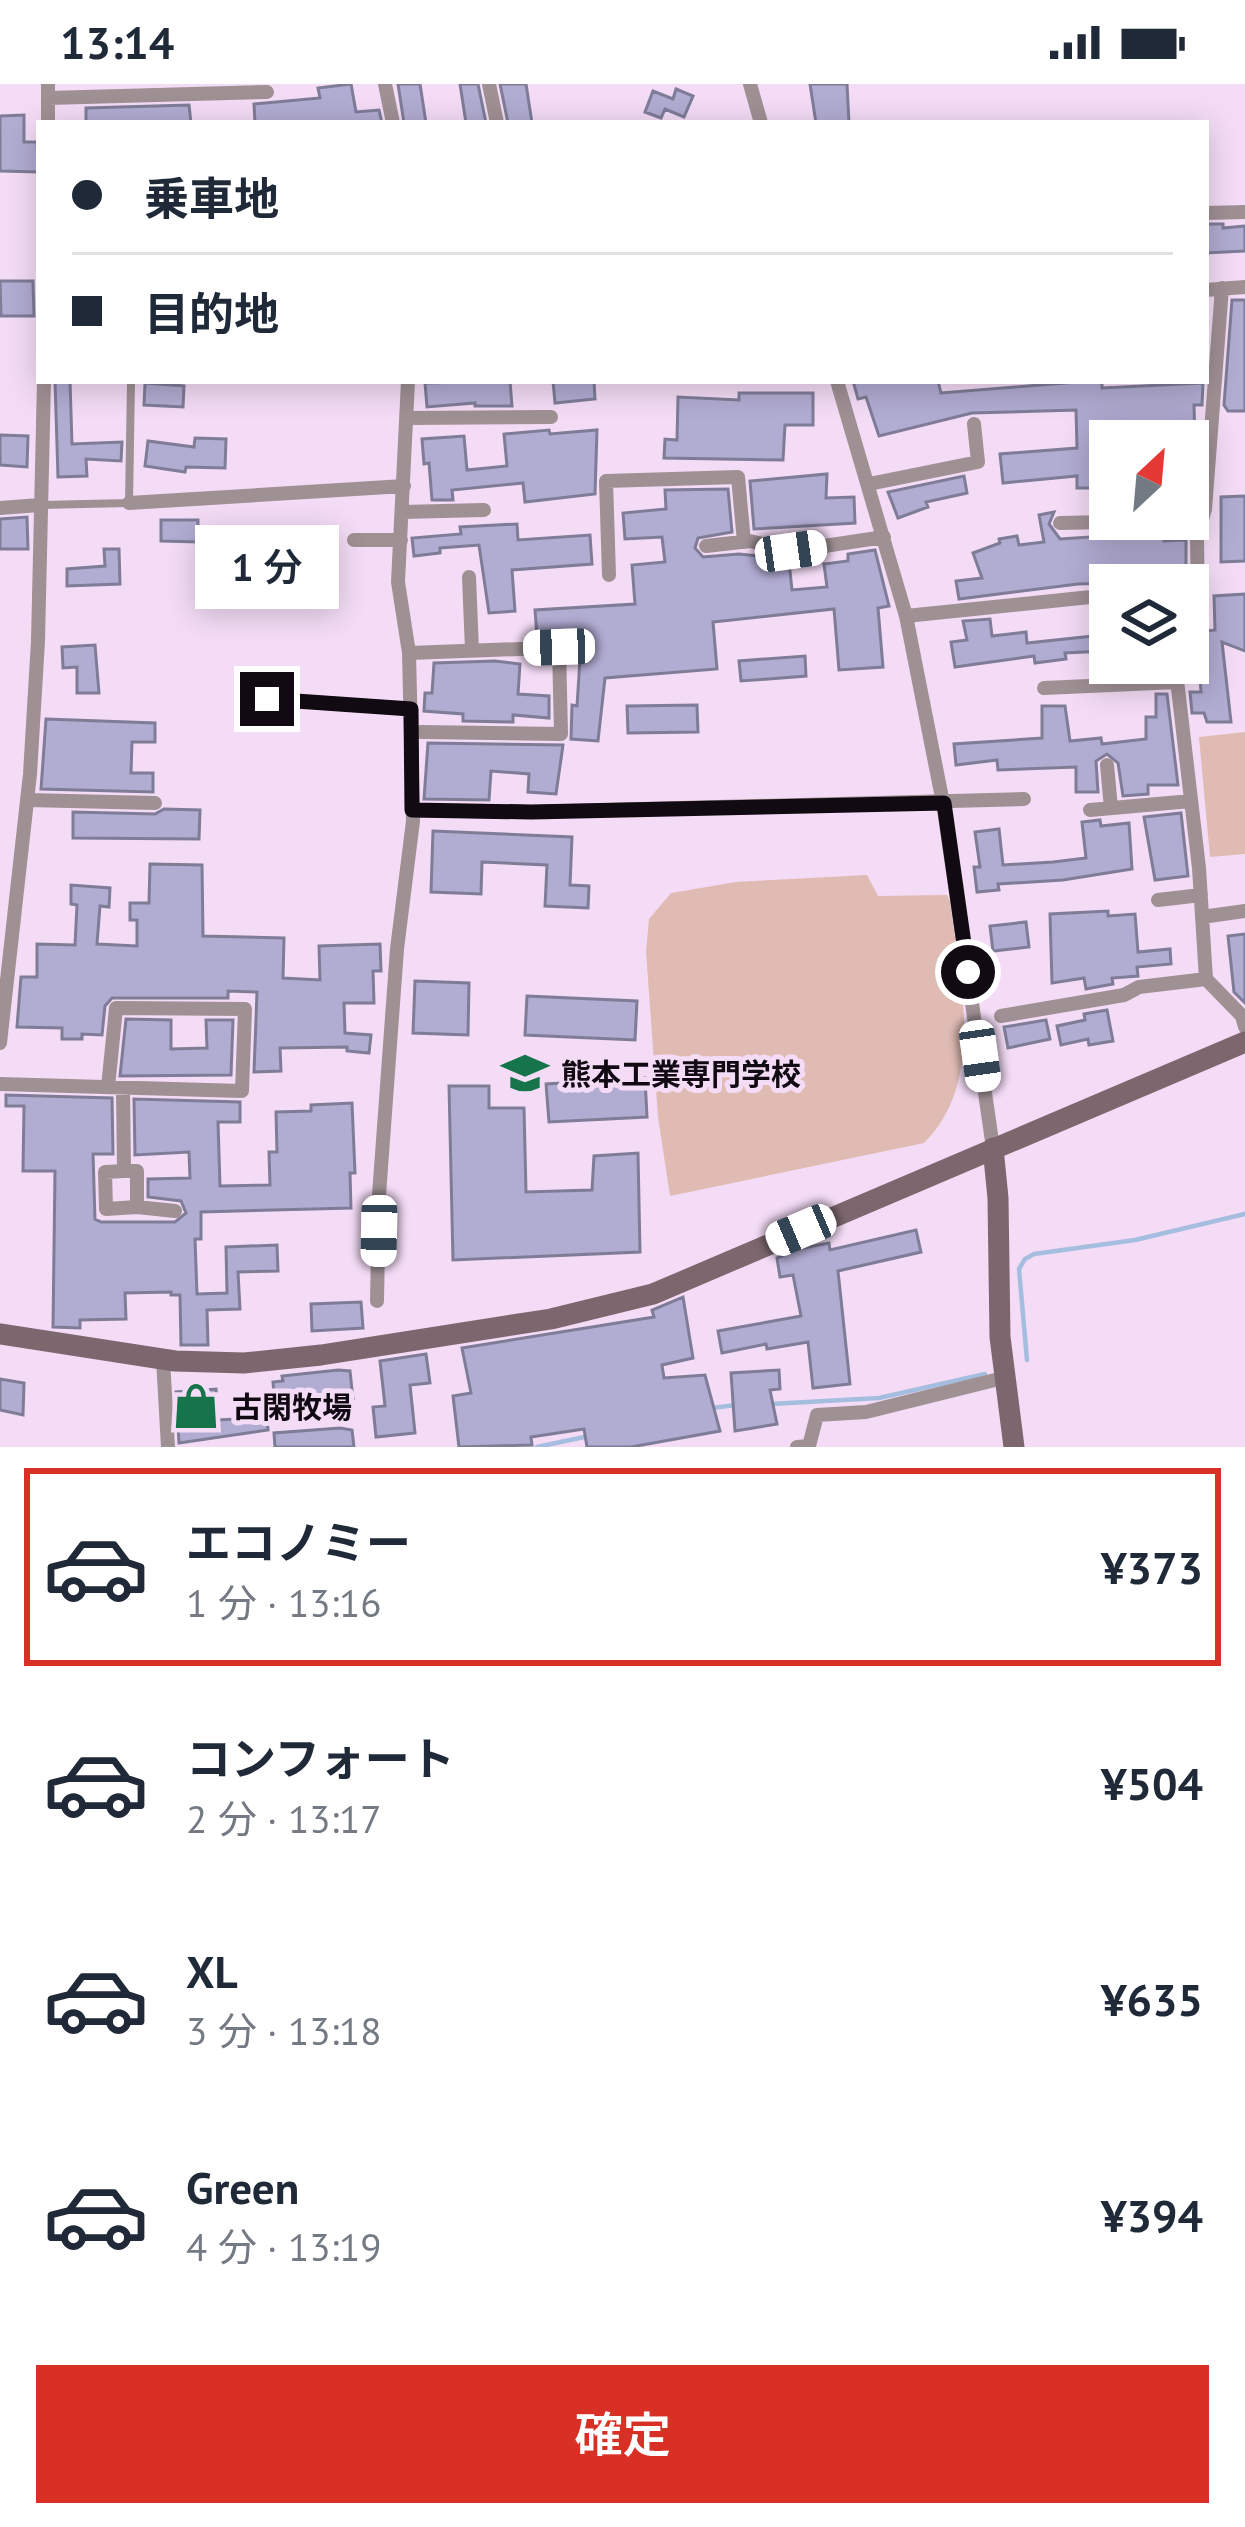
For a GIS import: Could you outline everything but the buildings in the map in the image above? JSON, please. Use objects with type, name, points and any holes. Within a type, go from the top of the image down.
[{"type":"street","points":[[385,84],[392,120]]},
{"type":"street","points":[[489,84],[496,120]]},
{"type":"street","points":[[750,84],[760,120]]},
{"type":"street","points":[[48,91],[267,92]]},
{"type":"street","points":[[1209,213],[1245,212]]},
{"type":"street","points":[[1209,452],[1214,289],[1245,287]]},
{"type":"street","points":[[0,1043],[27,800],[38,641],[44,384]]},
{"type":"street","points":[[377,1300],[379,1196],[412,810],[409,653],[398,582],[408,384]]},
{"type":"street","points":[[838,384],[906,616],[944,803],[993,1148],[1004,1378],[1015,1447]]},
{"type":"street","points":[[406,418],[551,417]]},
{"type":"street","points":[[869,484],[978,462],[974,424]]},
{"type":"street","points":[[610,575],[606,481],[738,476],[744,542]]},
{"type":"street","points":[[129,503],[404,486]]},
{"type":"street","points":[[0,508],[40,505]]},
{"type":"street","points":[[402,512],[484,510]]},
{"type":"street","points":[[1060,523],[1089,522]]},
{"type":"street","points":[[706,546],[744,542],[791,551],[884,537]]},
{"type":"street","points":[[353,540],[401,540]]},
{"type":"street","points":[[469,577],[472,650]]},
{"type":"street","points":[[906,616],[1089,597]]},
{"type":"street","points":[[409,653],[566,647],[561,734],[421,732]]},
{"type":"street","points":[[1044,688],[1133,684]]},
{"type":"street","points":[[1178,684],[1206,979],[1242,1016],[1245,1027]]},
{"type":"street","points":[[267,699],[411,709]]},
{"type":"street","points":[[1107,765],[1111,808]]},
{"type":"street","points":[[412,810],[531,812],[1024,799]]},
{"type":"street","points":[[27,800],[155,803]]},
{"type":"street","points":[[1090,810],[1192,801]]},
{"type":"street","points":[[1158,900],[1201,895]]},
{"type":"street","points":[[1202,917],[1245,910]]},
{"type":"street","points":[[1001,1016],[1124,995],[1139,987],[1206,979]]},
{"type":"street","points":[[0,1084],[116,1088],[242,1091],[245,1010],[116,1008],[116,1088],[124,1171]]},
{"type":"street","points":[[0,1334],[163,1359],[244,1363],[551,1318],[653,1294],[1245,1042]]},
{"type":"street","points":[[136,1207],[137,1171],[105,1172],[106,1210],[175,1211]]},
{"type":"street","points":[[163,1359],[168,1447]]},
{"type":"street","points":[[797,1447],[809,1446],[817,1415],[866,1412],[1004,1378]]},
{"type":"lane","points":[[40,505],[129,503],[131,384]]},
{"type":"shaded area","points":[[1245,732],[1245,854],[1210,857],[1199,737]]},
{"type":"shaded area","points":[[867,875],[878,896],[947,895],[950,902],[964,1029],[956,1090],[943,1118],[924,1143],[670,1196],[658,1117],[646,952],[649,919],[671,893],[736,882]]},
{"type":"waterway","points":[[1027,1360],[1019,1269],[1025,1259],[1245,1214]]},
{"type":"waterway","points":[[771,1404],[879,1398],[985,1374]]},
{"type":"waterway","points":[[712,1408],[736,1405]]},
{"type":"waterway","points":[[537,1447],[589,1436]]},
{"type":"place","name":"熊本工業専門学校","points":[[525,1073]]},
{"type":"place","name":"古閑牧場","points":[[196,1406]]},
{"type":"route","points":[[267,699],[411,709],[412,810],[944,803],[968,972]]}]
